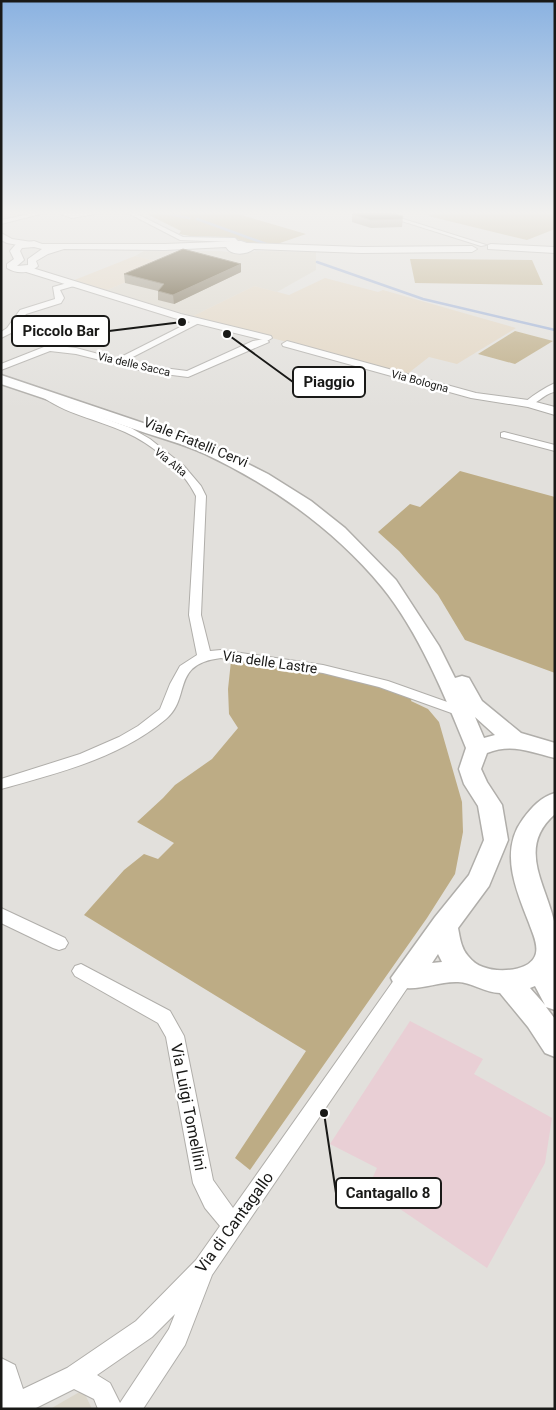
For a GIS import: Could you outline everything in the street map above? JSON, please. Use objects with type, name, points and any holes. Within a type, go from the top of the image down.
[{"type":"main road","name":"Viale Fratelli Cervi","points":[[1,373],[216,447],[274,474],[316,502],[351,530],[401,583],[444,647],[474,705],[514,739]]},
{"type":"main road","name":"Viale Fratelli Cervi","points":[[1,379],[209,450],[262,478],[305,506],[339,532],[389,584],[410,613],[462,712],[477,748],[495,740],[514,739],[537,744],[555,751]]},
{"type":"main road","points":[[405,978],[444,924],[480,879],[496,840],[490,805],[476,784],[470,769],[477,748]]},
{"type":"main road","points":[[444,924],[449,950],[463,970],[485,980],[508,982],[529,976],[541,968],[549,956],[549,942],[526,881],[522,862],[523,844],[530,826],[542,810],[555,800]]},
{"type":"main road","points":[[541,968],[555,998]]},
{"type":"main road","points":[[405,978],[463,970]]},
{"type":"main road","points":[[508,982],[538,1018],[555,1044]]},
{"type":"street","name":"Via Bologna","points":[[55,278],[196,321],[266,340],[276,336],[286,337],[290,341],[287,344],[322,355],[475,396],[528,404],[555,411]]},
{"type":"street","points":[[1,336],[10,330],[23,312],[58,300],[60,298],[56,289],[71,284]]},
{"type":"street","points":[[120,360],[196,321]]},
{"type":"street","name":"Via delle Sacca","points":[[1,367],[49,348],[76,351],[148,368],[188,374],[266,340]]},
{"type":"street","points":[[528,404],[544,391],[551,390],[555,386]]},
{"type":"street","name":"Via Alta","points":[[43,392],[54,403],[130,431],[182,468],[199,488],[201,496],[195,615],[204,655]]},
{"type":"street","points":[[504,434],[555,448]]},
{"type":"street","name":"Via delle Lastre","points":[[1,784],[91,756],[142,732],[167,711],[183,669],[204,655],[221,654],[323,669],[383,684],[462,712]]},
{"type":"street","points":[[1,915],[59,943]]},
{"type":"street","name":"Via Luigi Tomellini","points":[[81,971],[164,1017],[175,1036],[203,1183],[214,1204],[234,1224]]},
{"type":"street","name":"Via di Cantagallo","points":[[12,1407],[75,1376],[144,1329],[204,1268],[405,978]]},
{"type":"street","points":[[129,1409],[177,1337],[204,1268]]},
{"type":"street","points":[[1,1370],[7,1373],[12,1407]]},
{"type":"street","points":[[75,1376],[102,1391],[110,1409]]},
{"type":"shaded area","points":[[80,278],[136,278],[105,291],[72,281]]},
{"type":"shaded area","points":[[136,278],[302,278],[277,292],[254,286],[193,316],[105,291]]},
{"type":"shaded area","points":[[325,278],[378,292],[383,290],[516,328],[457,364],[429,357],[406,375],[193,316],[254,286],[289,295]]},
{"type":"shaded area","points":[[414,278],[540,278],[543,285],[415,283]]},
{"type":"shaded area","points":[[515,331],[553,341],[515,364],[478,354]]},
{"type":"shaded area","points":[[460,471],[555,497],[555,673],[465,640],[438,595],[399,551],[378,532],[410,504],[420,507]]},
{"type":"shaded area","points":[[235,659],[347,678],[412,698],[411,701],[428,709],[439,722],[462,802],[463,832],[455,874],[427,918],[250,1170],[235,1158],[306,1051],[84,915],[124,870],[144,854],[158,859],[174,843],[137,822],[175,785],[212,759],[238,728],[229,714],[228,689],[231,661]]},
{"type":"shaded area","points":[[410,1021],[483,1059],[474,1074],[552,1118],[545,1163],[487,1268],[397,1207],[400,1199],[371,1181],[377,1168],[330,1144]]},
{"type":"shaded area","points":[[83,1390],[92,1409],[50,1409]]},
{"type":"building","points":[[139,278],[211,278],[173,295],[158,291],[164,284]]},
{"type":"waterway","points":[[362,278],[423,299],[555,330]]},
{"type":"place","name":"Piccolo Bar","points":[[182,322]]},
{"type":"place","name":"Piaggio","points":[[227,334]]},
{"type":"place","name":"Cantagallo 8","points":[[324,1113]]}]
